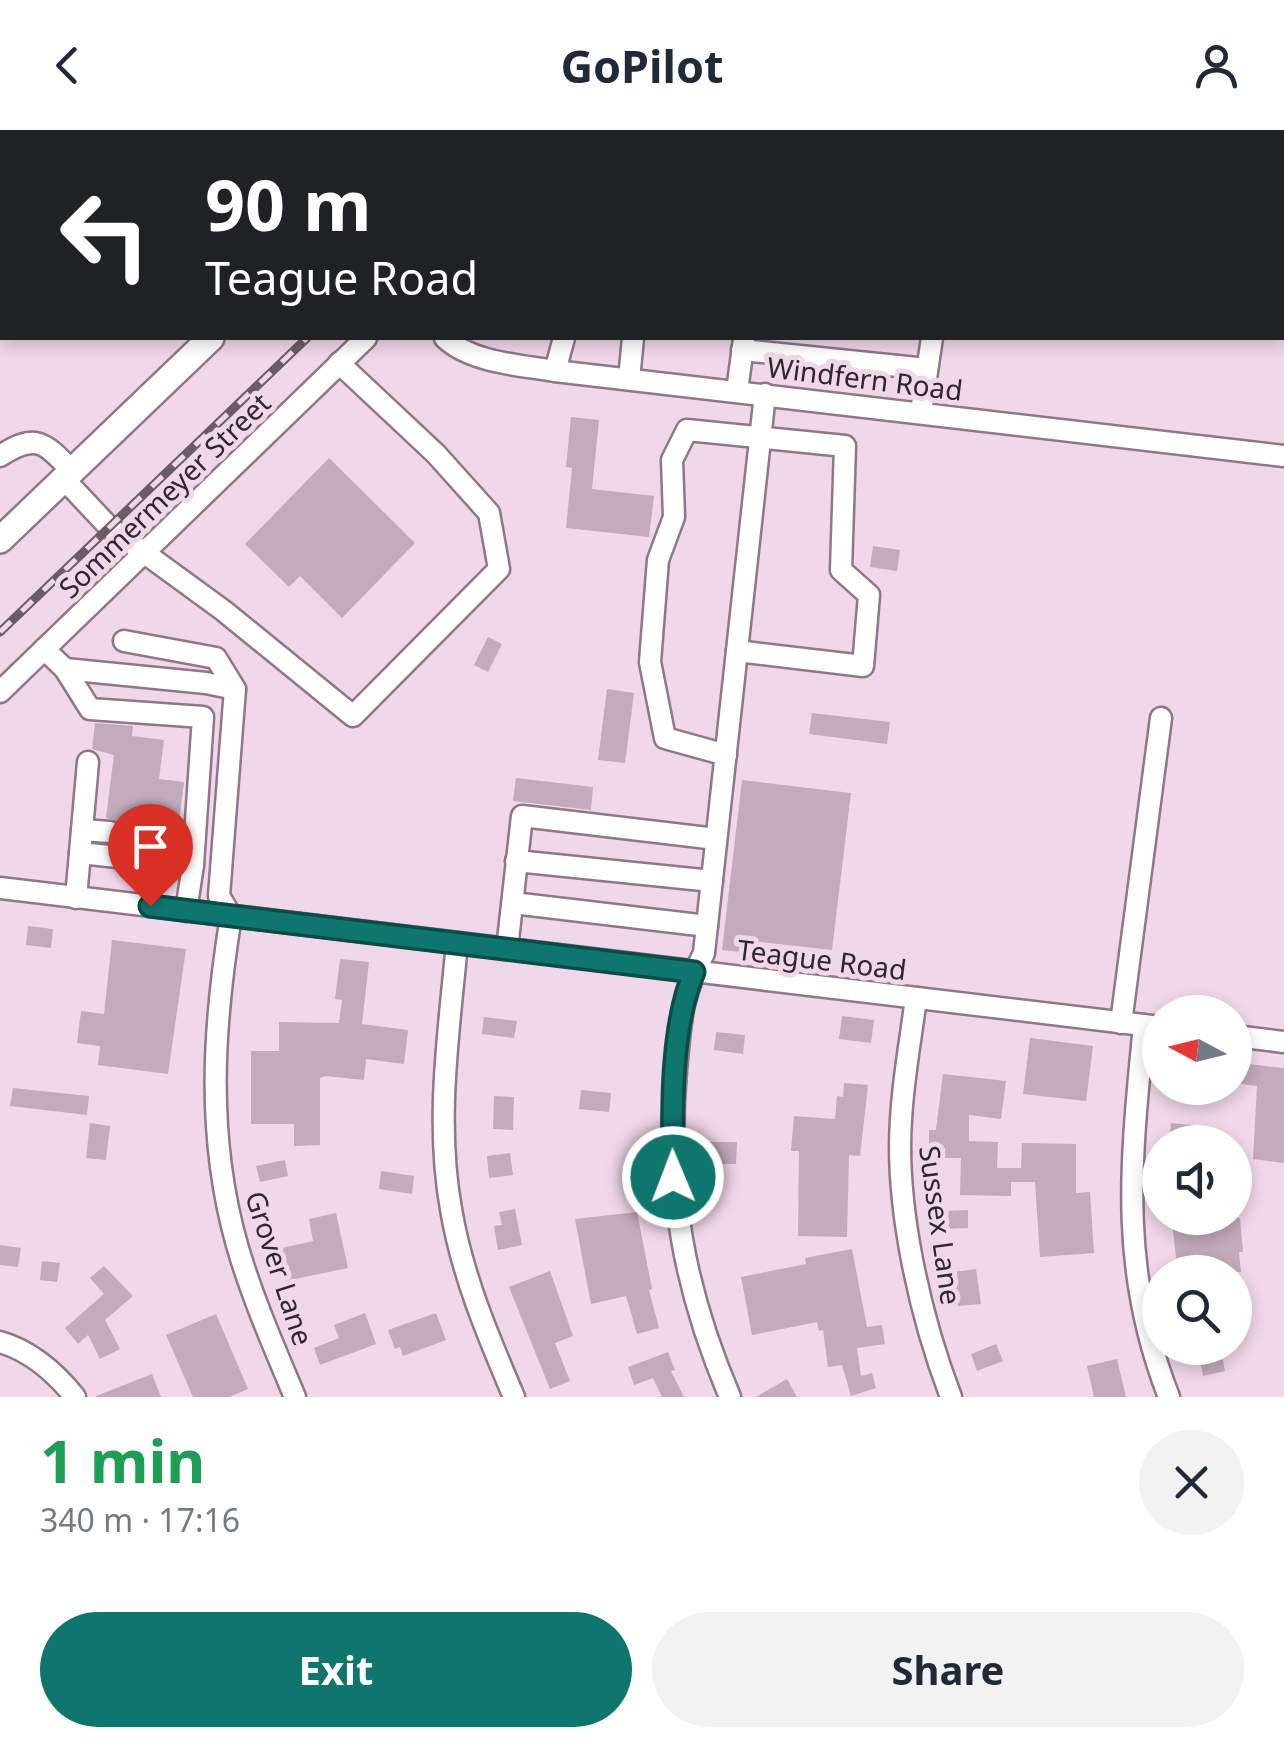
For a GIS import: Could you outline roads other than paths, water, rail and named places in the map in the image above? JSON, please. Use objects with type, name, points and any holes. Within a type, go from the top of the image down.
[{"type":"main road","points":[[0,540],[207,340]]},
{"type":"street","name":"Sommermeyer Street","points":[[0,692],[364,340]]},
{"type":"street","name":"Windfern Road","points":[[447,340],[488,359],[555,371],[1282,456]]},
{"type":"street","points":[[555,371],[563,340]]},
{"type":"street","points":[[629,379],[633,340]]},
{"type":"street","points":[[921,412],[932,340]]},
{"type":"street","points":[[737,391],[743,344],[927,369]]},
{"type":"street","points":[[0,456],[20,443],[34,442],[49,448],[109,528],[224,610],[353,716],[499,570],[489,513],[436,454],[339,363]]},
{"type":"street","points":[[730,1397],[691,1289],[678,1228],[672,1124],[682,999],[704,953],[765,394]]},
{"type":"street","points":[[726,756],[665,738],[650,662],[658,560],[674,517],[672,460],[687,430],[844,446],[841,570],[869,594],[863,666],[737,651]]},
{"type":"street","points":[[1282,456],[1284,432]]},
{"type":"street","points":[[124,642],[216,658],[235,689],[219,896],[231,916]]},
{"type":"street","points":[[44,649],[64,669],[90,709],[203,717],[193,866],[186,910]]},
{"type":"street","points":[[64,669],[235,689]]},
{"type":"street","points":[[1121,1022],[1161,718]]},
{"type":"street","points":[[76,898],[88,762]]},
{"type":"street","points":[[508,949],[522,816],[716,840]]},
{"type":"street","points":[[82,830],[110,832]]},
{"type":"street","points":[[80,853],[193,866]]},
{"type":"street","points":[[516,861],[712,880]]},
{"type":"street","name":"Teague Road","points":[[0,888],[1142,1025]]},
{"type":"street","points":[[513,903],[707,926]]},
{"type":"street","name":"Grover Lane","points":[[231,916],[218,992],[215,1042],[218,1150],[237,1244],[295,1397]]},
{"type":"street","points":[[457,943],[446,1065],[446,1173],[462,1257],[487,1333],[514,1397]]},
{"type":"street","name":"Sussex Lane","points":[[916,998],[900,1121],[901,1163],[915,1273],[930,1337],[952,1397]]},
{"type":"street","points":[[1252,1038],[1284,1042]]},
{"type":"street","points":[[1142,1102],[1130,1193],[1133,1248],[1152,1348],[1170,1397]]},
{"type":"street","points":[[0,1342],[16,1346],[38,1360],[75,1397]]},
{"type":"railway","points":[[0,632],[305,340]]}]
